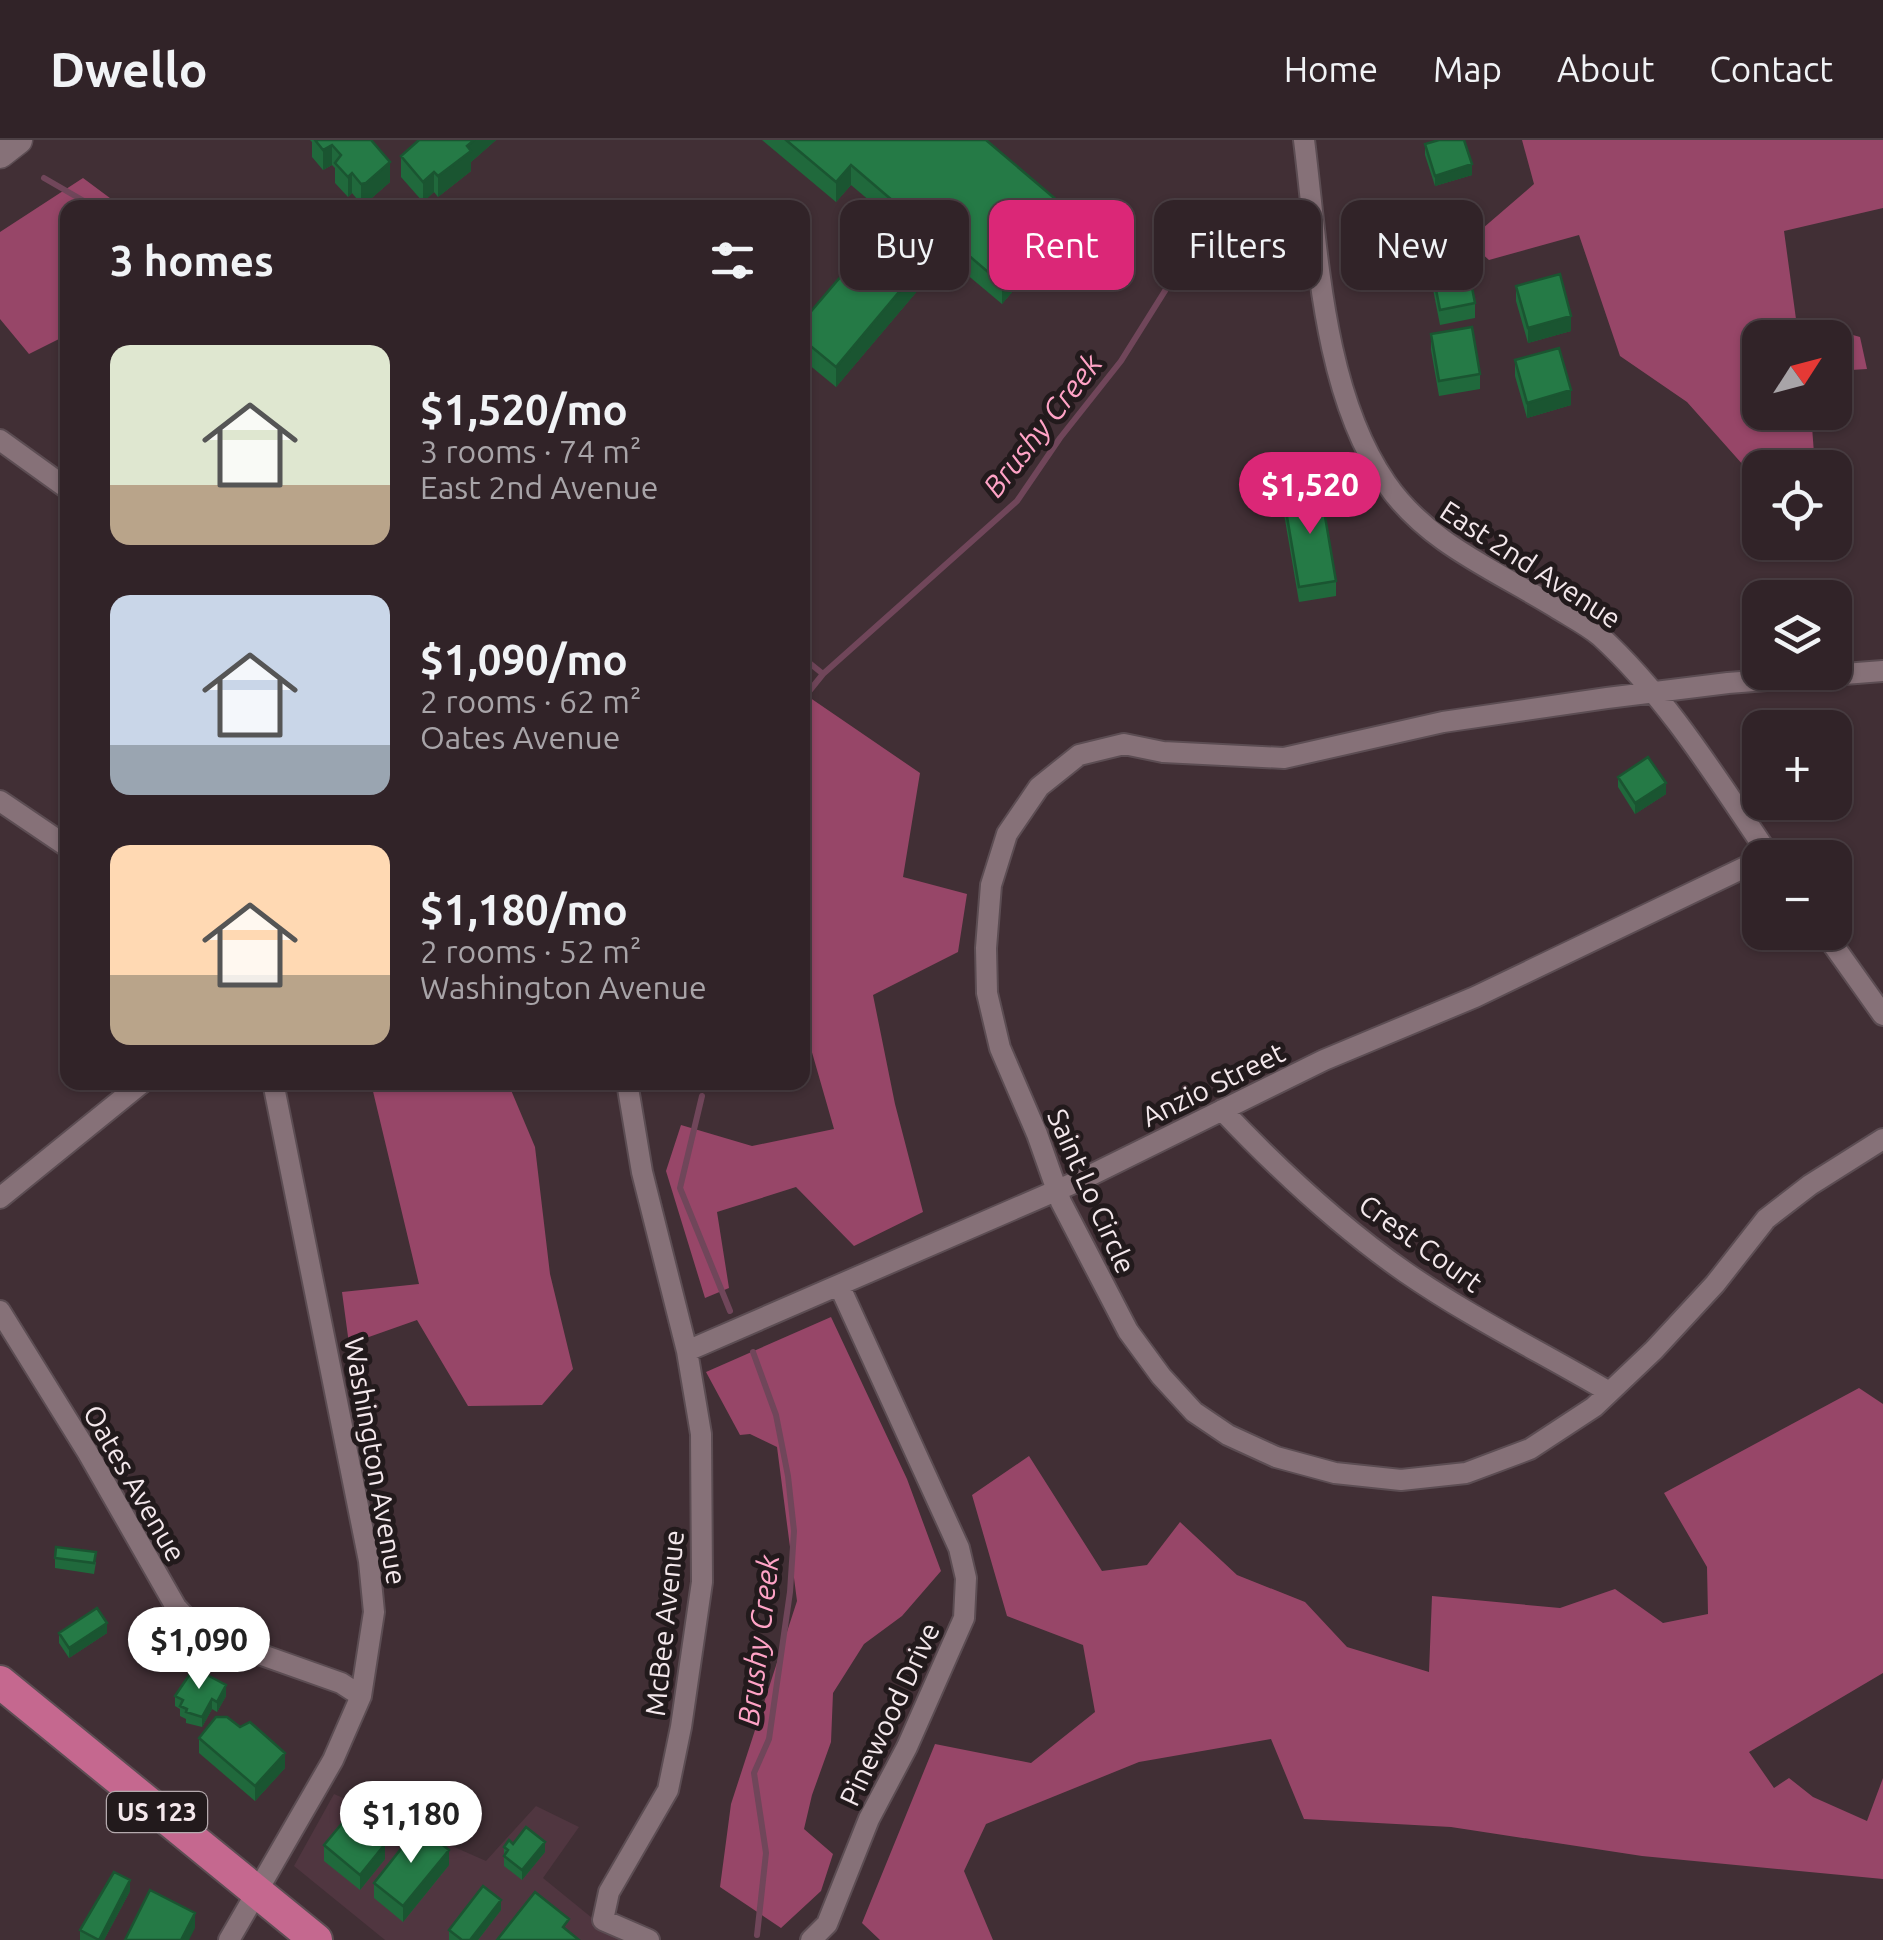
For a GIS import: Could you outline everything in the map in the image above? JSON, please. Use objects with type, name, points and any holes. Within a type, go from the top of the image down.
[{"type":"highway","name":"US 123","points":[[0,1682],[316,1940]]},
{"type":"main road","points":[[0,154],[18,140]]},
{"type":"street","name":"East 2nd Avenue","points":[[1304,140],[1334,366],[1358,433],[1383,480],[1418,524],[1598,634],[1652,692],[1754,840]]},
{"type":"street","points":[[0,440],[60,483]]},
{"type":"street","points":[[1652,692],[1883,671]]},
{"type":"street","name":"Saint Lo Circle","points":[[1652,692],[1443,722],[1284,758],[1163,752],[1124,744],[1079,754],[1038,787],[1008,834],[991,884],[987,992],[1000,1048],[1038,1134],[1056,1190],[1104,1288],[1161,1376],[1194,1412],[1228,1435],[1276,1456],[1335,1473],[1402,1480],[1466,1473],[1530,1449],[1594,1407],[1715,1284],[1766,1220],[1883,1139]]},
{"type":"street","points":[[0,801],[60,842]]},
{"type":"street","name":"Anzio Street","points":[[687,1351],[1056,1190],[1324,1060],[1588,946],[1742,869]]},
{"type":"street","points":[[1837,950],[1883,1015]]},
{"type":"street","points":[[0,1198],[133,1090]]},
{"type":"street","name":"Washington Avenue","points":[[228,1940],[333,1760],[361,1696],[374,1612],[369,1561],[275,1090]]},
{"type":"street","name":"McBee Avenue","points":[[628,1090],[646,1190],[687,1351],[701,1434],[702,1582],[681,1727],[668,1790],[609,1892],[603,1920],[649,1940]]},
{"type":"street","name":"Crest Court","points":[[1222,1110],[1264,1154],[1403,1271],[1479,1320],[1609,1392]]},
{"type":"street","name":"Pinewood Drive","points":[[811,1940],[827,1924],[869,1820],[943,1669],[964,1618],[966,1578],[959,1548],[838,1284]]},
{"type":"street","name":"Oates Avenue","points":[[0,1311],[88,1453],[176,1607],[200,1633],[341,1683],[361,1696]]},
{"type":"shaded area","points":[[1522,140],[1883,140],[1883,208],[1784,231],[1796,319],[1800,320],[1742,320],[1742,430],[1812,430],[1814,450],[1742,450],[1742,464],[1687,402],[1620,356],[1579,235],[1489,260],[1483,255],[1483,228],[1534,184]]},
{"type":"shaded area","points":[[83,178],[113,200],[60,200],[60,338],[29,354],[0,319],[0,232]]},
{"type":"shaded area","points":[[1852,335],[1860,337],[1867,369],[1852,370]]},
{"type":"shaded area","points":[[810,698],[920,773],[903,877],[967,894],[958,952],[873,995],[895,1104],[923,1212],[854,1246],[796,1187],[717,1212],[729,1288],[705,1298],[666,1171],[681,1125],[752,1146],[834,1129],[810,1045]]},
{"type":"shaded area","points":[[373,1090],[511,1090],[535,1147],[550,1274],[573,1369],[542,1405],[468,1406],[417,1320],[349,1344],[342,1292],[419,1284]]},
{"type":"shaded area","points":[[831,1317],[907,1479],[941,1571],[902,1616],[864,1644],[833,1693],[831,1742],[804,1829],[833,1854],[821,1891],[781,1928],[720,1887],[731,1804],[797,1601],[777,1447],[750,1434],[740,1435],[706,1372]]},
{"type":"shaded area","points":[[1859,1388],[1883,1404],[1883,1673],[1749,1752],[1774,1788],[1789,1778],[1813,1797],[1867,1821],[1883,1778],[1883,1879],[1642,1856],[1451,1827],[1304,1819],[1271,1739],[1139,1762],[986,1824],[964,1871],[993,1940],[880,1940],[862,1923],[935,1744],[1031,1763],[1095,1712],[1083,1645],[1007,1616],[972,1495],[1029,1456],[1102,1571],[1147,1565],[1180,1522],[1237,1575],[1305,1602],[1347,1647],[1429,1672],[1432,1596],[1560,1608],[1615,1589],[1663,1623],[1708,1614],[1707,1567],[1664,1493]]},
{"type":"shaded area","points":[[334,1794],[486,1861],[536,1806],[579,1827],[543,1878],[613,1935],[628,1940],[385,1940],[294,1866]]},
{"type":"building","points":[[315,140],[371,140],[390,162],[361,184],[335,163],[341,155],[332,145],[323,150]]},
{"type":"building","points":[[419,140],[474,140],[467,146],[471,151],[438,176],[434,172],[423,182],[401,156]]},
{"type":"building","points":[[786,140],[986,140],[1057,200],[989,200],[989,273],[969,256],[969,200],[892,200],[851,165],[836,182]]},
{"type":"building","points":[[1464,140],[1472,164],[1435,176],[1425,144]]},
{"type":"building","points":[[1560,274],[1571,316],[1528,328],[1516,286]]},
{"type":"building","points":[[840,277],[840,290],[901,290],[836,367],[810,346],[810,313]]},
{"type":"building","points":[[1436,290],[1472,290],[1475,303],[1440,310]]},
{"type":"building","points":[[1472,327],[1480,374],[1439,381],[1431,334]]},
{"type":"building","points":[[1559,348],[1571,390],[1527,403],[1515,360]]},
{"type":"building","points":[[1320,487],[1336,581],[1299,587],[1283,493]]},
{"type":"building","points":[[1648,757],[1666,783],[1635,803],[1618,777]]},
{"type":"building","points":[[56,1547],[96,1552],[94,1563],[55,1558]]},
{"type":"building","points":[[97,1608],[107,1623],[69,1648],[59,1633]]},
{"type":"building","points":[[194,1668],[226,1685],[202,1717],[186,1712],[180,1706],[183,1700],[175,1696]]},
{"type":"building","points":[[216,1717],[227,1717],[240,1727],[250,1722],[285,1753],[255,1786],[199,1738]]},
{"type":"building","points":[[349,1815],[385,1844],[360,1875],[324,1845]]},
{"type":"building","points":[[419,1826],[449,1850],[403,1906],[374,1883]]},
{"type":"building","points":[[526,1827],[545,1842],[522,1870],[504,1856],[508,1850],[504,1847],[509,1840],[513,1844]]},
{"type":"building","points":[[114,1872],[130,1880],[99,1940],[80,1930]]},
{"type":"building","points":[[483,1886],[501,1900],[470,1940],[462,1940],[449,1930]]},
{"type":"building","points":[[150,1890],[195,1913],[181,1940],[125,1940]]},
{"type":"building","points":[[535,1892],[569,1919],[563,1927],[579,1940],[497,1940]]},
{"type":"waterway","points":[[44,178],[82,200]]},
{"type":"waterway","name":"Brushy Creek","points":[[810,690],[823,674],[1017,501],[1060,438],[1121,361],[1166,290]]},
{"type":"waterway","points":[[810,663],[823,674]]},
{"type":"waterway","name":"Brushy Creek","points":[[702,1096],[680,1188],[730,1311]]},
{"type":"waterway","name":"Brushy Creek","points":[[753,1352],[776,1415],[794,1531],[790,1592],[769,1739],[754,1773],[766,1853],[757,1935]]}]
